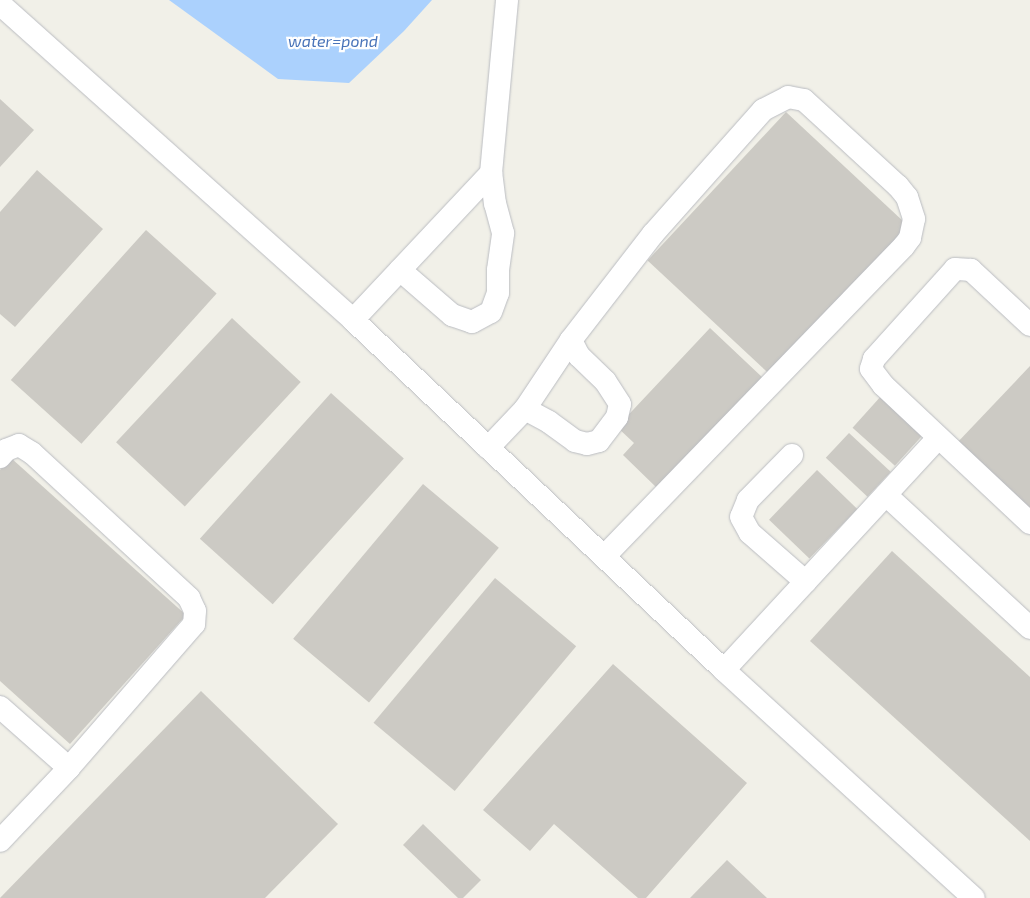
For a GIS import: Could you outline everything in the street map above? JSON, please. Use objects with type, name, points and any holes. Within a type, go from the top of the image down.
[{"type":"lane","points":[[400,270],[452,315],[472,322],[491,312],[498,293],[498,270],[503,233],[495,204],[491,173],[507,0]]},
{"type":"lane","points":[[0,4],[353,320],[724,670],[974,898]]},
{"type":"lane","points":[[488,448],[525,410],[571,340],[653,234],[763,110],[788,96],[804,100],[898,186],[907,197],[912,208],[913,230],[904,246],[604,557]]},
{"type":"lane","points":[[353,320],[491,173]]},
{"type":"lane","points":[[1030,326],[971,270],[955,269],[874,359],[871,369],[883,385],[1030,523]]},
{"type":"lane","points":[[525,410],[549,422],[575,441],[587,444],[599,441],[617,417],[620,404],[614,392],[580,356],[571,340]]},
{"type":"lane","points":[[724,670],[938,438]]},
{"type":"lane","points":[[0,457],[6,450],[19,445],[32,453],[189,598],[195,611],[194,624],[69,768],[0,842]]},
{"type":"lane","points":[[792,455],[748,500],[741,517],[750,533],[806,582]]},
{"type":"lane","points":[[886,495],[1030,628]]},
{"type":"lane","points":[[0,706],[69,768]]},
{"type":"water","name":"water=pond","points":[[169,0],[432,0],[404,31],[349,83],[278,79]]},
{"type":"building","points":[[0,99],[34,130],[0,167]]},
{"type":"building","points":[[786,112],[909,227],[770,375],[648,260]]},
{"type":"building","points":[[37,170],[103,229],[15,327],[0,314],[0,212]]},
{"type":"building","points":[[146,230],[217,294],[81,444],[11,380]]},
{"type":"building","points":[[232,318],[301,382],[185,506],[116,442]]},
{"type":"building","points":[[710,328],[763,378],[658,489],[623,455],[634,443],[617,427]]},
{"type":"building","points":[[1030,366],[1030,515],[955,445]]},
{"type":"building","points":[[331,393],[404,459],[273,604],[200,539]]},
{"type":"building","points":[[882,395],[924,433],[895,466],[853,428]]},
{"type":"building","points":[[849,433],[891,472],[867,497],[826,458]]},
{"type":"building","points":[[11,458],[186,615],[70,744],[0,681],[0,470]]},
{"type":"building","points":[[817,470],[857,509],[809,559],[769,520]]},
{"type":"building","points":[[423,484],[499,548],[369,702],[293,639]]},
{"type":"building","points":[[892,551],[1030,677],[1030,841],[810,641]]},
{"type":"building","points":[[495,578],[576,646],[455,791],[374,723]]},
{"type":"building","points":[[613,664],[747,783],[646,898],[638,898],[554,824],[530,851],[483,810]]},
{"type":"building","points":[[201,691],[338,824],[265,898],[0,898]]},
{"type":"building","points":[[423,824],[481,880],[463,898],[458,898],[403,845]]},
{"type":"building","points":[[727,860],[767,898],[690,898]]}]
